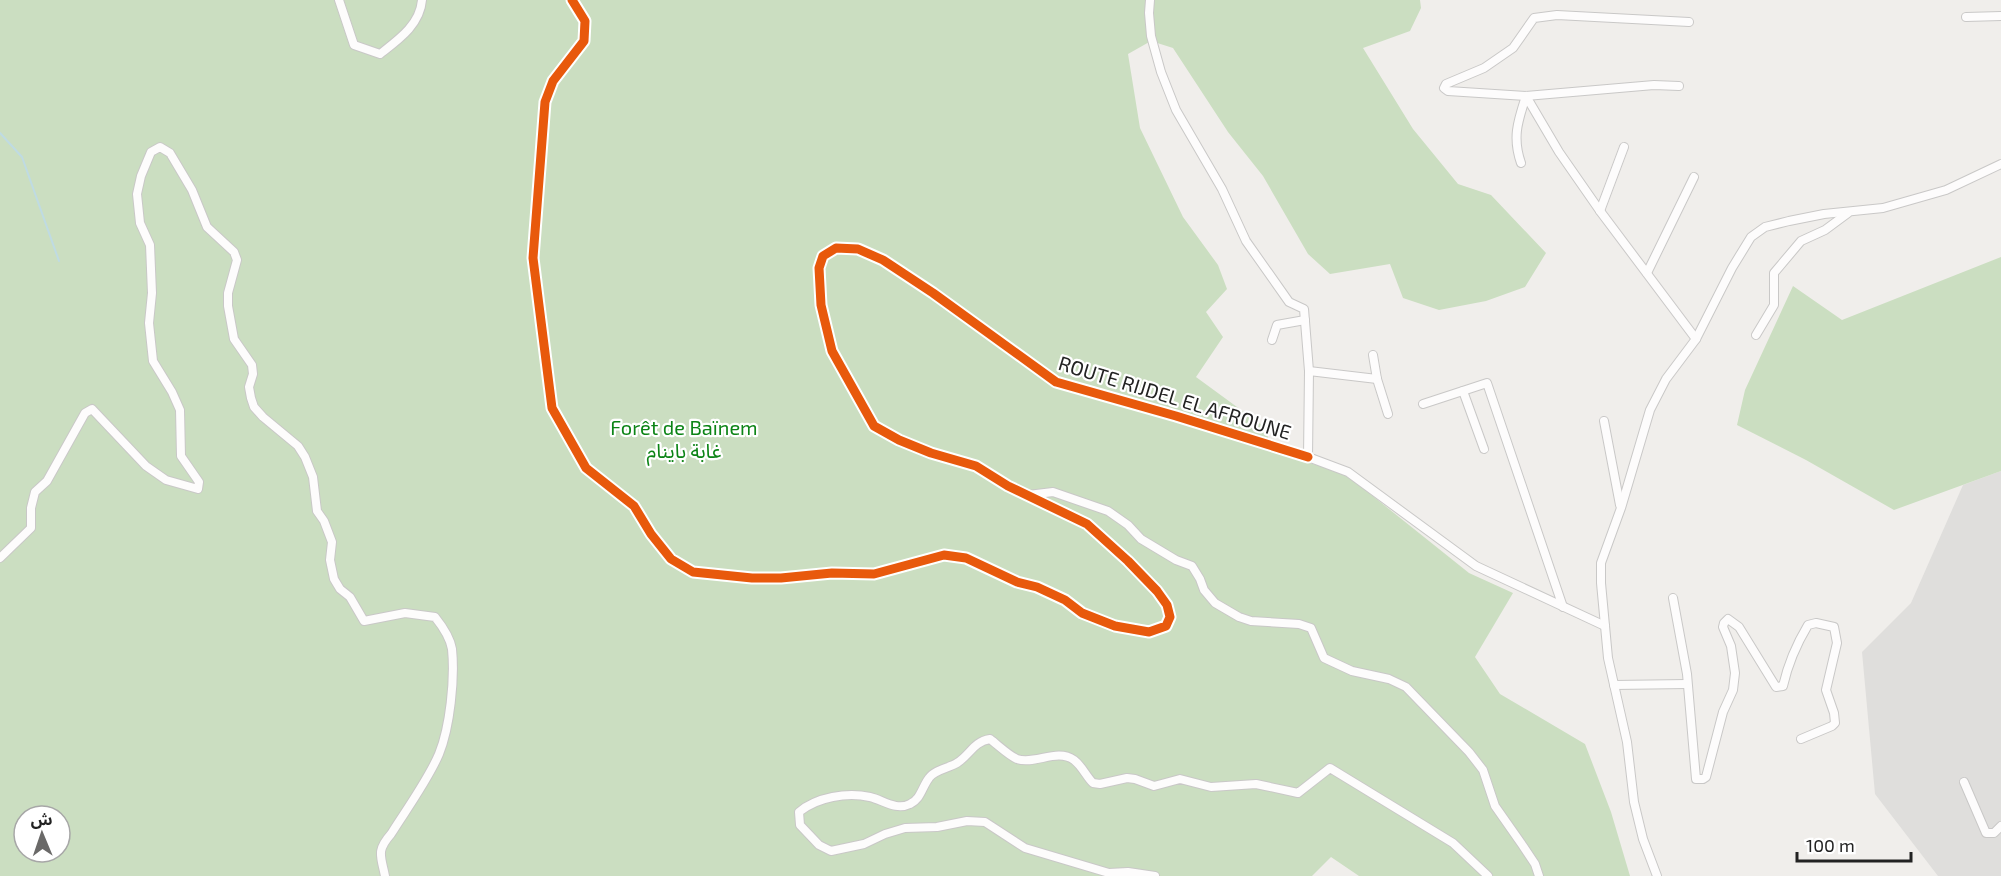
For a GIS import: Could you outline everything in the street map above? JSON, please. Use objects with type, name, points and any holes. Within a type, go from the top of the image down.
[{"type":"street","points":[[339,0],[354,45],[380,54],[411,28],[422,7],[422,0]]},
{"type":"street","name":"ROUTE RIJDEL EL AFROUNE","points":[[572,0],[585,21],[584,41],[553,81],[545,102],[533,258],[552,408],[586,468],[634,506],[651,534],[671,559],[693,572],[752,578],[781,578],[832,573],[874,574],[944,555],[966,558],[1017,582],[1037,587],[1065,600],[1082,613],[1115,626],[1149,633],[1166,626],[1170,617],[1167,605],[1157,591],[1087,524],[1008,486],[976,466],[920,449],[874,426],[832,351],[821,305],[819,268],[823,256],[836,248],[858,249],[883,260],[933,293],[1056,382],[1308,457]]},
{"type":"street","points":[[1150,0],[1151,36],[1161,72],[1176,110],[1222,189],[1246,241],[1290,302],[1304,309],[1309,371],[1308,457],[1348,472],[1476,566],[1605,626]]},
{"type":"street","points":[[1679,86],[1654,85],[1526,96],[1444,90],[1444,86],[1484,68],[1514,48],[1534,18],[1557,15],[1689,22]]},
{"type":"street","points":[[1966,16],[2001,16]]},
{"type":"street","points":[[1521,163],[1516,148],[1517,125],[1526,96]]},
{"type":"street","points":[[1526,96],[1559,152],[1600,211],[1696,339]]},
{"type":"street","points":[[0,558],[31,528],[31,508],[36,492],[47,481],[85,413],[92,409],[146,466],[166,480],[198,489],[199,482],[181,456],[180,410],[153,361],[149,323],[152,293],[150,245],[140,223],[137,194],[141,176],[151,152],[160,147],[170,153],[192,190],[207,227],[234,252],[237,260],[228,293],[228,306],[234,339],[252,365],[253,374],[249,387],[251,398],[254,407],[263,417],[298,446],[305,457],[313,477],[317,511],[324,521],[332,542],[330,560],[334,579],[340,590],[350,597],[364,621],[405,613],[435,617],[445,629],[452,648],[448,722],[438,755],[391,834],[382,844],[380,857],[385,876]]},
{"type":"street","points":[[1600,211],[1624,147]]},
{"type":"street","points":[[1657,876],[1642,839],[1634,802],[1627,742],[1608,658],[1601,563],[1621,508],[1650,410],[1666,379],[1696,339],[1732,268],[1751,237],[1765,227],[1824,214],[1883,207],[1946,190],[2001,164]]},
{"type":"street","points":[[1647,273],[1694,177]]},
{"type":"street","points":[[1756,334],[1774,305],[1774,273],[1801,241],[1825,230],[1850,212]]},
{"type":"street","points":[[1272,340],[1277,325],[1305,320]]},
{"type":"street","points":[[1373,355],[1377,380],[1388,414]]},
{"type":"street","points":[[1309,371],[1377,380]]},
{"type":"street","points":[[1423,404],[1487,383],[1563,607]]},
{"type":"street","points":[[1463,391],[1484,449]]},
{"type":"street","points":[[1604,421],[1621,508]]},
{"type":"street","points":[[1026,495],[1053,492],[1108,511],[1128,525],[1141,539],[1176,560],[1192,566],[1204,591],[1215,603],[1251,621],[1281,622],[1311,628],[1324,658],[1352,671],[1389,679],[1407,687],[1484,770],[1495,806],[1524,846],[1539,876]]},
{"type":"street","points":[[1673,598],[1687,674],[1696,779],[1706,777],[1723,712],[1733,690],[1735,673],[1731,646],[1723,627],[1725,621],[1731,619],[1739,627],[1776,687],[1783,686],[1798,641],[1808,625],[1815,623],[1834,627],[1838,643],[1826,690],[1835,723],[1801,739]]},
{"type":"street","points":[[1614,685],[1687,684]]},
{"type":"street","points":[[1155,876],[1128,872],[1109,873],[1025,848],[985,822],[967,821],[937,827],[905,828],[864,844],[831,851],[819,845],[800,825],[799,812],[809,804],[835,797],[869,797],[899,807],[910,804],[919,798],[930,776],[959,762],[980,740],[990,739],[1021,760],[1054,756],[1068,757],[1075,761],[1092,783],[1100,784],[1135,778],[1154,786],[1180,779],[1211,787],[1256,784],[1298,793],[1330,768],[1453,843],[1488,876]]},
{"type":"street","points":[[1964,782],[1986,833],[1994,833],[2001,825]]},
{"type":"shaded area","points":[[2001,471],[2001,876],[1938,876],[1875,794],[1862,652],[1911,603],[1963,485]]},
{"type":"green space","name":"Forêt de Baïnem غابة باينام","points":[[0,0],[1420,0],[1421,8],[1410,31],[1363,48],[1413,129],[1458,184],[1491,195],[1546,253],[1525,287],[1486,301],[1439,310],[1403,298],[1390,264],[1330,274],[1308,254],[1263,176],[1228,132],[1173,48],[1151,41],[1128,54],[1140,128],[1183,217],[1218,265],[1227,289],[1206,312],[1223,337],[1196,377],[1263,426],[1275,453],[1344,473],[1469,573],[1513,593],[1475,657],[1500,694],[1585,744],[1611,812],[1630,876],[1359,876],[1331,857],[1312,876],[0,876]]},
{"type":"green space","points":[[2001,257],[2001,471],[1894,510],[1806,460],[1737,425],[1745,390],[1793,286],[1842,320]]},
{"type":"waterway","points":[[0,133],[22,157],[59,261]]},
{"type":"cycle path","points":[[572,0],[585,21],[584,41],[553,81],[545,102],[533,258],[552,408],[586,468],[634,506],[651,534],[671,559],[693,572],[752,578],[781,578],[832,573],[874,574],[944,555],[966,558],[1017,582],[1037,587],[1065,600],[1082,613],[1115,626],[1149,632],[1166,626],[1170,617],[1167,605],[1157,591],[1087,524],[1008,486],[976,466],[931,453],[899,440],[874,426],[832,351],[821,305],[819,268],[823,256],[836,248],[858,249],[883,260],[933,293],[1056,382],[1308,457]]}]
